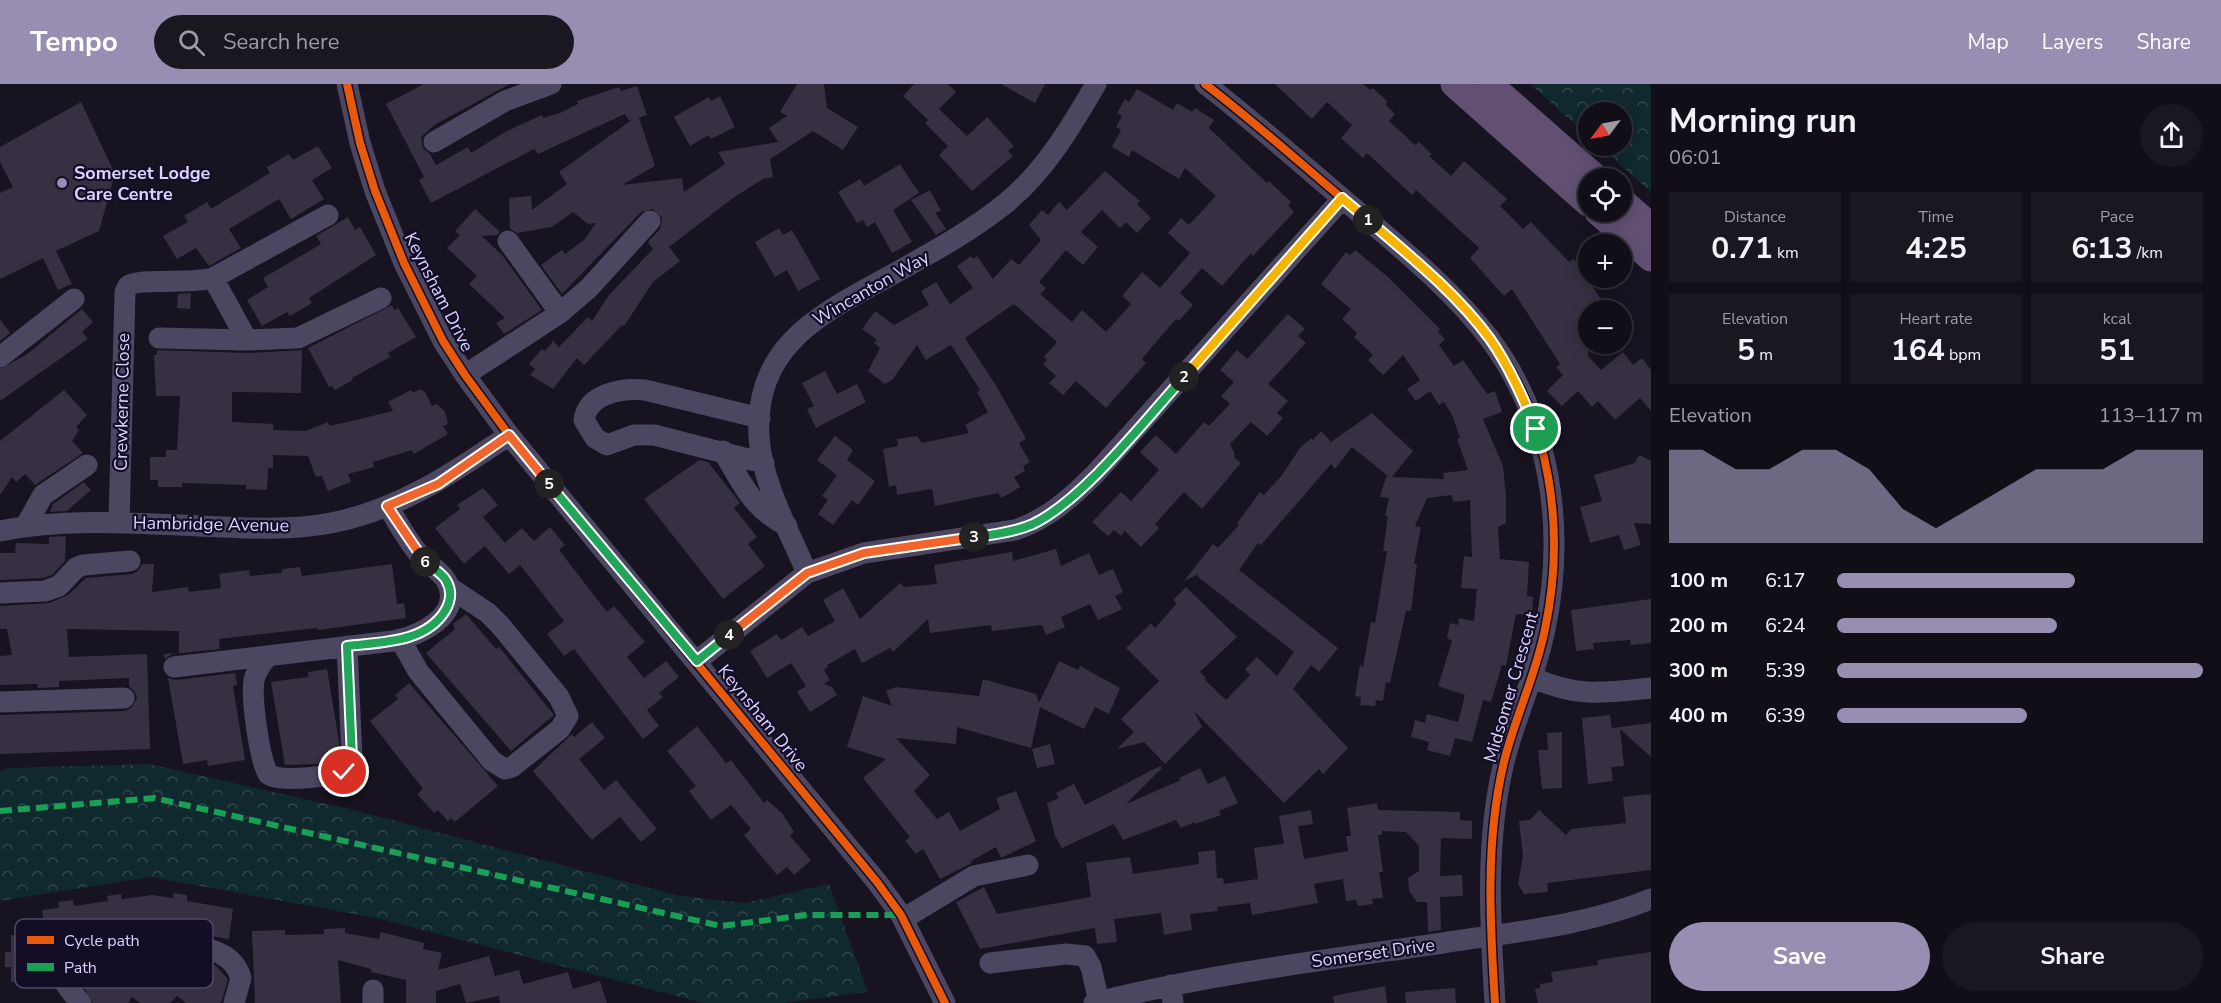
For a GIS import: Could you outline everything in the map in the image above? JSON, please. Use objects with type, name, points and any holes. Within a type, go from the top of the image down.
[{"type":"main road","points":[[1454,84],[1578,194]]},
{"type":"main road","points":[[1489,84],[1585,168]]},
{"type":"main road","points":[[1632,210],[1651,227]]},
{"type":"main road","points":[[1610,222],[1651,258]]},
{"type":"street","name":"Keynsham Drive","points":[[347,84],[360,143],[375,191],[404,263],[443,341],[465,375],[509,435],[850,847],[903,919],[945,1003]]},
{"type":"street","points":[[434,142],[505,101],[551,84]]},
{"type":"street","name":"Wincanton Way","points":[[807,573],[764,463],[759,436],[768,378],[796,335],[825,312],[944,245],[1006,203],[1046,162],[1096,84]]},
{"type":"street","name":"Midsomer Crescent","points":[[1205,84],[1277,141],[1404,251],[1468,314],[1489,338],[1526,404],[1536,429],[1550,482],[1556,547],[1554,582],[1545,629],[1532,676],[1510,737],[1502,775],[1492,865],[1491,935],[1496,1003]]},
{"type":"street","points":[[697,661],[807,573],[864,553],[1015,530],[1031,524],[1060,507],[1095,473],[1342,198]]},
{"type":"street","points":[[247,340],[213,278],[328,215]]},
{"type":"street","points":[[465,375],[560,313],[589,288],[650,221]]},
{"type":"street","points":[[508,241],[560,313]]},
{"type":"street","name":"Crewkerne Close","points":[[119,522],[125,292],[130,284],[198,283],[213,278]]},
{"type":"street","points":[[159,338],[247,340],[298,338],[381,298]]},
{"type":"street","points":[[0,357],[74,299]]},
{"type":"street","points":[[760,418],[634,389],[604,396],[588,408],[584,420],[595,438],[607,445],[634,435],[654,435],[764,463]]},
{"type":"street","name":"Hambridge Avenue","points":[[0,531],[25,527],[119,522],[258,529],[331,523],[387,506],[438,484],[509,435]]},
{"type":"street","points":[[723,451],[757,506],[770,518],[787,526]]},
{"type":"street","points":[[25,527],[43,495],[87,465]]},
{"type":"street","points":[[174,668],[400,639],[423,632],[441,618],[451,597],[449,587],[441,574],[426,563],[416,551],[387,506]]},
{"type":"street","points":[[0,593],[45,591],[67,581],[76,568],[83,565],[130,561]]},
{"type":"street","points":[[400,639],[418,671],[492,761],[500,767],[513,767],[560,729],[568,716],[559,697],[488,613],[449,587]]},
{"type":"street","points":[[268,656],[257,672],[254,691],[263,760],[268,774],[276,778],[333,776],[348,768],[352,758],[347,646]]},
{"type":"street","points":[[1532,676],[1566,691],[1584,694],[1651,688]]},
{"type":"street","points":[[0,702],[124,698]]},
{"type":"street","points":[[903,919],[974,876],[1028,865]]},
{"type":"street","name":"Somerset Drive","points":[[1096,1003],[1172,994],[1491,935],[1590,920],[1651,900]]},
{"type":"street","points":[[213,950],[233,963],[241,978],[234,1003]]},
{"type":"street","points":[[990,963],[1066,954],[1084,956],[1091,967],[1096,1003]]},
{"type":"street","points":[[70,988],[81,1003]]},
{"type":"green space","points":[[1530,84],[1651,84],[1651,192],[1632,175],[1632,168],[1624,168],[1610,156],[1632,156],[1632,102],[1578,102],[1578,127]]},
{"type":"green space","points":[[150,764],[354,810],[680,896],[744,903],[829,884],[868,992],[783,1003],[703,1003],[381,919],[151,877],[0,901],[0,771],[10,768]]},
{"type":"building","points":[[424,84],[510,84],[436,124],[421,137],[423,148],[430,154],[436,165],[468,147],[471,153],[505,132],[542,115],[543,118],[560,113],[578,104],[577,101],[619,87],[621,91],[637,86],[647,115],[639,118],[655,166],[622,185],[682,178],[684,192],[725,164],[718,152],[778,142],[769,128],[787,116],[780,112],[797,84],[824,84],[827,108],[858,127],[843,150],[813,131],[770,159],[773,177],[763,179],[733,198],[669,247],[680,261],[653,282],[624,326],[622,325],[584,365],[577,358],[553,389],[530,375],[535,369],[529,364],[542,349],[545,351],[553,341],[559,347],[588,317],[592,321],[609,295],[653,249],[648,242],[660,229],[662,218],[653,209],[641,212],[562,294],[541,265],[562,250],[565,254],[584,240],[596,223],[588,224],[573,212],[552,227],[517,233],[510,229],[509,198],[531,196],[532,210],[567,184],[559,172],[633,119],[629,121],[625,114],[538,154],[534,149],[431,203],[419,180],[424,177],[386,104]]},
{"type":"building","points":[[914,84],[948,84],[956,92],[939,109],[967,136],[987,117],[1014,146],[1008,151],[1013,156],[972,191],[939,155],[948,146],[925,123],[928,120],[903,96]]},
{"type":"building","points":[[1001,84],[1045,84],[1035,103]]},
{"type":"building","points":[[1275,84],[1363,84],[1370,90],[1373,88],[1387,101],[1386,105],[1395,114],[1389,121],[1415,145],[1419,142],[1432,154],[1429,156],[1451,176],[1464,161],[1507,199],[1500,206],[1523,229],[1531,222],[1569,262],[1574,259],[1578,265],[1578,288],[1593,288],[1601,300],[1578,300],[1578,354],[1588,354],[1601,370],[1621,354],[1625,354],[1633,365],[1642,358],[1651,370],[1651,411],[1640,398],[1615,420],[1598,401],[1592,407],[1578,391],[1562,406],[1547,391],[1563,375],[1556,367],[1560,364],[1512,289],[1504,296],[1470,258],[1479,248],[1416,190],[1412,195],[1367,153],[1363,158],[1341,138],[1352,125],[1327,102],[1312,119]]},
{"type":"building","points":[[1137,89],[1173,110],[1177,103],[1192,112],[1195,108],[1214,120],[1209,128],[1267,183],[1269,181],[1291,202],[1288,205],[1294,212],[1253,256],[1251,253],[1222,286],[1202,268],[1180,293],[1193,305],[1179,321],[1176,319],[1152,347],[1142,359],[1146,363],[1106,408],[1076,381],[1063,395],[1049,383],[1056,376],[1043,364],[1047,360],[1044,357],[1057,342],[1014,304],[965,338],[997,387],[1026,439],[1019,443],[1030,462],[1023,466],[1025,471],[1014,477],[1020,487],[1001,498],[998,493],[935,506],[932,489],[897,495],[896,485],[889,487],[883,449],[898,446],[897,439],[917,436],[922,443],[969,433],[965,425],[988,412],[977,392],[980,390],[951,345],[926,360],[917,345],[893,379],[885,384],[868,371],[880,348],[874,343],[877,340],[862,329],[875,311],[894,325],[929,305],[921,291],[936,282],[950,304],[973,288],[957,266],[971,256],[973,259],[977,256],[993,279],[1011,259],[1019,265],[1041,240],[1029,225],[1042,210],[1048,215],[1059,202],[1067,210],[1105,171],[1140,201],[1137,204],[1151,218],[1137,233],[1126,222],[1120,228],[1102,210],[1081,232],[1098,247],[1083,265],[1066,250],[1039,282],[1046,288],[1040,294],[1072,322],[1082,310],[1106,332],[1131,304],[1122,296],[1142,272],[1160,288],[1190,253],[1168,233],[1181,218],[1189,225],[1216,196],[1185,168],[1179,179],[1132,150],[1129,157],[1112,147],[1121,130],[1116,127],[1122,116],[1117,113],[1125,99],[1129,102]]},
{"type":"building","points":[[720,96],[735,127],[711,139],[709,135],[690,146],[674,117],[709,97],[711,101]]},
{"type":"building","name":"Somerset Lodge Care Centre","points":[[81,102],[115,174],[99,231],[56,251],[72,284],[58,290],[43,258],[0,279],[0,193],[13,187],[0,162],[0,147]]},
{"type":"building","points":[[318,146],[332,168],[312,180],[324,199],[291,219],[279,199],[229,229],[241,248],[209,266],[196,248],[177,259],[163,236],[188,222],[184,216],[207,202],[211,209],[270,173],[267,167],[289,154],[293,160]]},
{"type":"building","points":[[900,164],[919,193],[893,210],[912,242],[892,253],[875,222],[867,227],[863,220],[857,223],[838,192],[860,179],[864,186]]},
{"type":"building","points":[[930,190],[941,211],[935,212],[946,229],[936,235],[911,200]]},
{"type":"building","points":[[475,209],[500,232],[497,235],[482,236],[502,255],[542,310],[504,334],[496,323],[505,318],[469,284],[477,276],[447,248],[460,235],[455,231]]},
{"type":"building","points":[[348,217],[355,230],[360,227],[376,255],[309,298],[312,303],[290,316],[287,312],[262,326],[247,300],[268,287],[263,278],[321,244],[316,236]]},
{"type":"building","points":[[779,228],[783,235],[792,230],[820,279],[798,291],[787,270],[775,277],[755,242]]},
{"type":"building","points":[[1355,250],[1387,276],[1440,329],[1438,332],[1445,339],[1439,345],[1454,366],[1463,360],[1487,394],[1495,391],[1502,412],[1483,419],[1503,466],[1506,523],[1498,527],[1500,559],[1529,562],[1527,596],[1533,597],[1532,615],[1516,614],[1506,666],[1502,665],[1491,702],[1483,700],[1472,742],[1455,738],[1450,756],[1427,750],[1429,742],[1411,737],[1415,720],[1425,723],[1427,714],[1458,722],[1465,695],[1438,686],[1452,641],[1447,638],[1450,623],[1458,625],[1459,618],[1474,621],[1477,589],[1461,588],[1464,556],[1472,557],[1470,500],[1453,502],[1452,495],[1427,498],[1415,526],[1421,527],[1414,564],[1417,564],[1411,611],[1406,611],[1390,683],[1386,682],[1383,701],[1376,700],[1375,706],[1360,705],[1361,697],[1355,696],[1360,665],[1363,667],[1371,622],[1375,623],[1387,551],[1383,551],[1388,516],[1385,516],[1389,498],[1380,497],[1386,477],[1389,477],[1352,447],[1335,469],[1331,464],[1261,545],[1258,543],[1239,570],[1338,648],[1319,672],[1311,665],[1293,689],[1348,748],[1323,774],[1319,769],[1284,803],[1194,711],[1202,727],[1165,764],[1144,742],[1117,749],[1134,732],[1121,719],[1159,681],[1126,648],[1151,623],[1155,628],[1177,603],[1173,600],[1186,587],[1237,637],[1200,672],[1206,678],[1205,680],[1226,700],[1250,675],[1245,669],[1257,657],[1277,676],[1294,652],[1197,576],[1199,574],[1184,581],[1213,544],[1218,548],[1239,525],[1237,523],[1260,492],[1264,495],[1282,475],[1300,448],[1311,438],[1313,440],[1321,431],[1331,442],[1372,413],[1413,451],[1392,477],[1444,479],[1443,473],[1468,470],[1457,439],[1460,438],[1452,415],[1444,402],[1439,405],[1430,391],[1416,401],[1407,389],[1420,380],[1403,355],[1383,375],[1368,360],[1373,355],[1354,337],[1357,333],[1342,319],[1351,309],[1321,284],[1346,252],[1350,255]]},
{"type":"building","points":[[191,293],[190,309],[177,308],[178,294]]},
{"type":"building","points":[[392,305],[394,310],[398,308],[416,337],[388,353],[390,357],[352,378],[353,380],[335,390],[332,386],[329,387],[308,348]]},
{"type":"building","points":[[82,309],[93,322],[82,332],[88,339],[0,401],[0,369],[26,355]]},
{"type":"building","points":[[1288,314],[1305,329],[1298,336],[1306,343],[1268,384],[1288,401],[1277,413],[1283,418],[1267,436],[1251,422],[1230,444],[1235,454],[1234,457],[1241,463],[1202,509],[1184,492],[1155,524],[1159,528],[1141,547],[1125,531],[1121,536],[1114,530],[1108,536],[1092,522],[1121,492],[1131,501],[1159,470],[1140,452],[1156,435],[1176,454],[1204,422],[1209,426],[1230,404],[1221,396],[1234,382],[1220,370],[1237,350],[1247,359]]},
{"type":"building","points":[[0,319],[10,333],[0,341]]},
{"type":"building","points":[[157,350],[248,353],[302,350],[301,393],[232,392],[232,422],[273,424],[273,430],[306,431],[328,422],[330,426],[393,411],[388,402],[411,390],[413,393],[420,389],[425,392],[432,406],[437,404],[445,412],[448,424],[443,426],[448,434],[414,454],[412,450],[373,462],[374,467],[348,474],[351,482],[328,491],[322,476],[316,477],[308,456],[273,455],[273,468],[268,468],[267,490],[246,489],[246,485],[182,483],[182,487],[158,487],[158,480],[150,480],[150,457],[166,457],[166,450],[177,450],[180,396],[156,396],[154,355],[157,355]]},
{"type":"building","points":[[825,371],[837,394],[857,384],[866,402],[816,428],[807,409],[814,406],[802,383]]},
{"type":"building","points":[[64,390],[87,415],[76,427],[79,430],[72,441],[83,453],[35,485],[25,474],[16,482],[12,477],[0,495],[0,441]]},
{"type":"building","points":[[835,436],[853,450],[847,460],[875,481],[858,505],[852,500],[833,525],[818,514],[828,500],[822,496],[837,475],[817,460]]},
{"type":"building","points":[[1639,455],[1651,461],[1651,524],[1634,523],[1641,545],[1624,550],[1619,535],[1590,543],[1580,507],[1602,501],[1594,475],[1635,463]]},
{"type":"building","points":[[699,460],[708,462],[740,503],[734,508],[757,537],[748,544],[765,566],[723,599],[644,499]]},
{"type":"building","points":[[84,482],[91,490],[67,511],[50,512],[53,504]]},
{"type":"building","points":[[483,488],[498,505],[483,517],[505,543],[522,528],[534,541],[550,527],[565,545],[559,550],[607,612],[614,606],[645,642],[627,657],[644,678],[666,661],[679,677],[659,693],[663,697],[647,710],[659,726],[643,739],[574,649],[564,656],[547,634],[564,621],[520,565],[509,574],[485,546],[464,564],[435,528],[460,509],[457,505]]},
{"type":"building","points":[[66,536],[65,561],[52,575],[43,578],[0,580],[0,553],[15,553],[16,543],[49,544],[49,537]]},
{"type":"building","points":[[1056,549],[1061,566],[1089,553],[1099,575],[1113,569],[1123,592],[1115,596],[1122,609],[1098,620],[1090,604],[1061,617],[1065,627],[1046,635],[1042,625],[992,631],[991,625],[930,633],[928,619],[893,652],[890,648],[862,663],[855,649],[827,665],[828,667],[824,670],[830,680],[824,684],[832,687],[837,695],[810,712],[797,692],[806,686],[791,663],[767,678],[750,651],[777,634],[781,640],[802,627],[808,636],[835,621],[823,600],[843,588],[860,619],[900,583],[904,587],[937,584],[934,565],[1012,552],[1013,561]]},
{"type":"building","points":[[142,564],[154,564],[152,592],[188,587],[189,592],[221,588],[219,574],[249,570],[250,576],[281,573],[283,569],[300,567],[302,576],[392,564],[397,604],[404,603],[406,618],[318,630],[317,628],[219,639],[220,649],[172,654],[165,659],[164,654],[179,653],[179,631],[67,629],[69,657],[147,654],[150,749],[0,754],[0,715],[124,711],[131,708],[137,698],[129,686],[129,678],[59,681],[59,687],[38,688],[37,684],[0,685],[0,656],[12,655],[7,629],[0,629],[0,606],[49,603],[68,595],[86,578],[132,574],[138,571]]},
{"type":"building","points":[[1651,599],[1651,643],[1631,645],[1630,640],[1593,643],[1594,649],[1576,651],[1571,610]]},
{"type":"building","points":[[466,614],[496,649],[499,647],[554,715],[511,751],[426,653],[455,629],[453,624]]},
{"type":"building","points":[[1059,661],[1078,670],[1080,666],[1120,688],[1109,714],[1095,707],[1084,729],[1040,707],[1031,748],[957,727],[956,744],[896,738],[930,775],[914,791],[937,819],[949,812],[960,831],[1000,809],[996,798],[1016,791],[1036,841],[1001,858],[996,847],[971,861],[972,863],[940,879],[923,849],[916,854],[905,841],[910,837],[863,778],[886,759],[847,747],[863,696],[892,706],[886,691],[896,687],[979,696],[983,679],[1036,694],[1039,703]]},
{"type":"building","points":[[327,669],[339,741],[338,759],[319,764],[285,765],[271,682],[308,677],[308,672]]},
{"type":"building","points":[[235,673],[237,685],[233,686],[245,760],[208,766],[207,760],[183,764],[168,678],[176,680]]},
{"type":"building","points":[[409,683],[498,786],[455,822],[451,818],[448,821],[438,810],[434,813],[417,794],[423,789],[370,721],[398,699],[395,695]]},
{"type":"building","points":[[1610,715],[1612,728],[1651,723],[1651,757],[1620,729],[1624,766],[1611,767],[1613,781],[1588,784],[1582,718]]},
{"type":"building","points":[[592,722],[605,738],[579,759],[604,790],[616,780],[657,829],[641,842],[620,817],[592,840],[533,771],[572,734],[574,737]]},
{"type":"building","points":[[697,726],[726,763],[731,760],[764,803],[767,800],[782,813],[794,832],[790,836],[811,860],[794,875],[787,867],[777,875],[744,835],[751,829],[731,805],[711,820],[689,791],[696,786],[667,751]]},
{"type":"building","points":[[1562,732],[1562,788],[1542,789],[1538,750],[1548,750],[1547,733]]},
{"type":"building","points":[[1050,744],[1055,764],[1037,768],[1032,749]]},
{"type":"building","points":[[1160,766],[1162,768],[1126,804],[1181,780],[1179,778],[1200,768],[1208,784],[1225,776],[1238,803],[1219,811],[1221,815],[1195,824],[1195,822],[1181,828],[1176,820],[1123,840],[1114,824],[1062,848],[1055,836],[1047,803],[1059,798],[1056,793],[1074,784],[1085,805]]},
{"type":"building","points":[[1651,794],[1651,870],[1547,883],[1548,892],[1524,894],[1518,884],[1523,856],[1519,821],[1530,820],[1539,810],[1566,835],[1571,829],[1626,823],[1623,797]]},
{"type":"building","points":[[1377,803],[1378,810],[1460,812],[1460,820],[1472,821],[1472,839],[1441,838],[1440,876],[1462,875],[1463,896],[1440,897],[1441,930],[1428,932],[1427,902],[1417,902],[1409,891],[1408,878],[1419,871],[1419,846],[1406,832],[1382,831],[1382,835],[1378,835],[1383,872],[1379,872],[1383,898],[1372,899],[1373,904],[1358,906],[1356,900],[1346,901],[1343,879],[1314,884],[1318,903],[1252,915],[1250,903],[1217,907],[1218,911],[1190,914],[1192,930],[1164,935],[1161,913],[1114,919],[1117,942],[1097,944],[1095,928],[980,949],[956,902],[984,887],[997,914],[1091,897],[1086,863],[1130,857],[1133,874],[1199,864],[1198,852],[1215,850],[1217,878],[1223,878],[1224,884],[1258,879],[1254,848],[1284,844],[1279,816],[1311,810],[1313,824],[1298,826],[1304,859],[1348,851],[1346,836],[1351,836],[1347,808]]},
{"type":"building","points":[[174,893],[187,895],[187,901],[233,909],[229,939],[213,936],[213,919],[43,919],[42,910],[59,908],[58,902],[73,900],[74,906],[108,901],[107,896],[121,894],[122,899],[152,895],[173,898]]},
{"type":"building","points":[[345,928],[345,933],[379,939],[381,932],[424,943],[423,949],[442,953],[438,970],[489,956],[495,976],[519,970],[523,984],[568,972],[573,989],[600,981],[607,1003],[500,1003],[499,996],[466,1003],[460,984],[436,991],[436,1003],[406,1003],[406,980],[371,972],[371,969],[338,960],[341,1003],[255,1003],[252,931],[285,930],[285,935],[324,934],[324,929]]},
{"type":"building","points":[[11,935],[15,935],[15,982],[11,982],[11,967],[5,967],[5,952],[11,952]]},
{"type":"building","points":[[1651,952],[1651,1003],[1538,1003],[1535,989],[1540,988],[1540,984],[1553,982],[1551,972],[1598,965],[1597,960]]},
{"type":"building","points":[[213,965],[228,979],[220,1003],[186,1003],[177,996],[170,1003],[140,1003],[132,997],[128,1003],[93,1003],[84,988],[213,988]]},
{"type":"building","points":[[1385,986],[1387,1003],[1334,1003],[1333,996]]},
{"type":"building","points":[[1455,988],[1456,1003],[1406,1003],[1405,992]]},
{"type":"marked path","points":[[0,811],[154,798],[721,926],[807,915],[901,915]]},
{"type":"cycle path","points":[[347,84],[360,143],[375,191],[404,263],[443,341],[465,375],[509,435],[877,882],[901,915],[945,1003]]},
{"type":"cycle path","points":[[1205,84],[1386,235],[1474,319],[1510,370],[1527,404],[1540,440],[1553,515],[1554,553],[1551,591],[1541,646],[1504,762],[1494,821],[1490,882],[1495,1003]]},
{"type":"place","name":"Somerset Lodge Care Centre","points":[[62,183]]},
{"type":"route","points":[[344,772],[351,764],[352,758],[347,646],[409,638],[423,632],[441,618],[451,597],[446,580],[416,551],[387,506],[438,484],[509,435],[697,661],[807,573],[864,553],[1015,530],[1031,524],[1060,507],[1095,473],[1173,388],[1342,198],[1404,251],[1489,338],[1526,404],[1536,429]]}]
